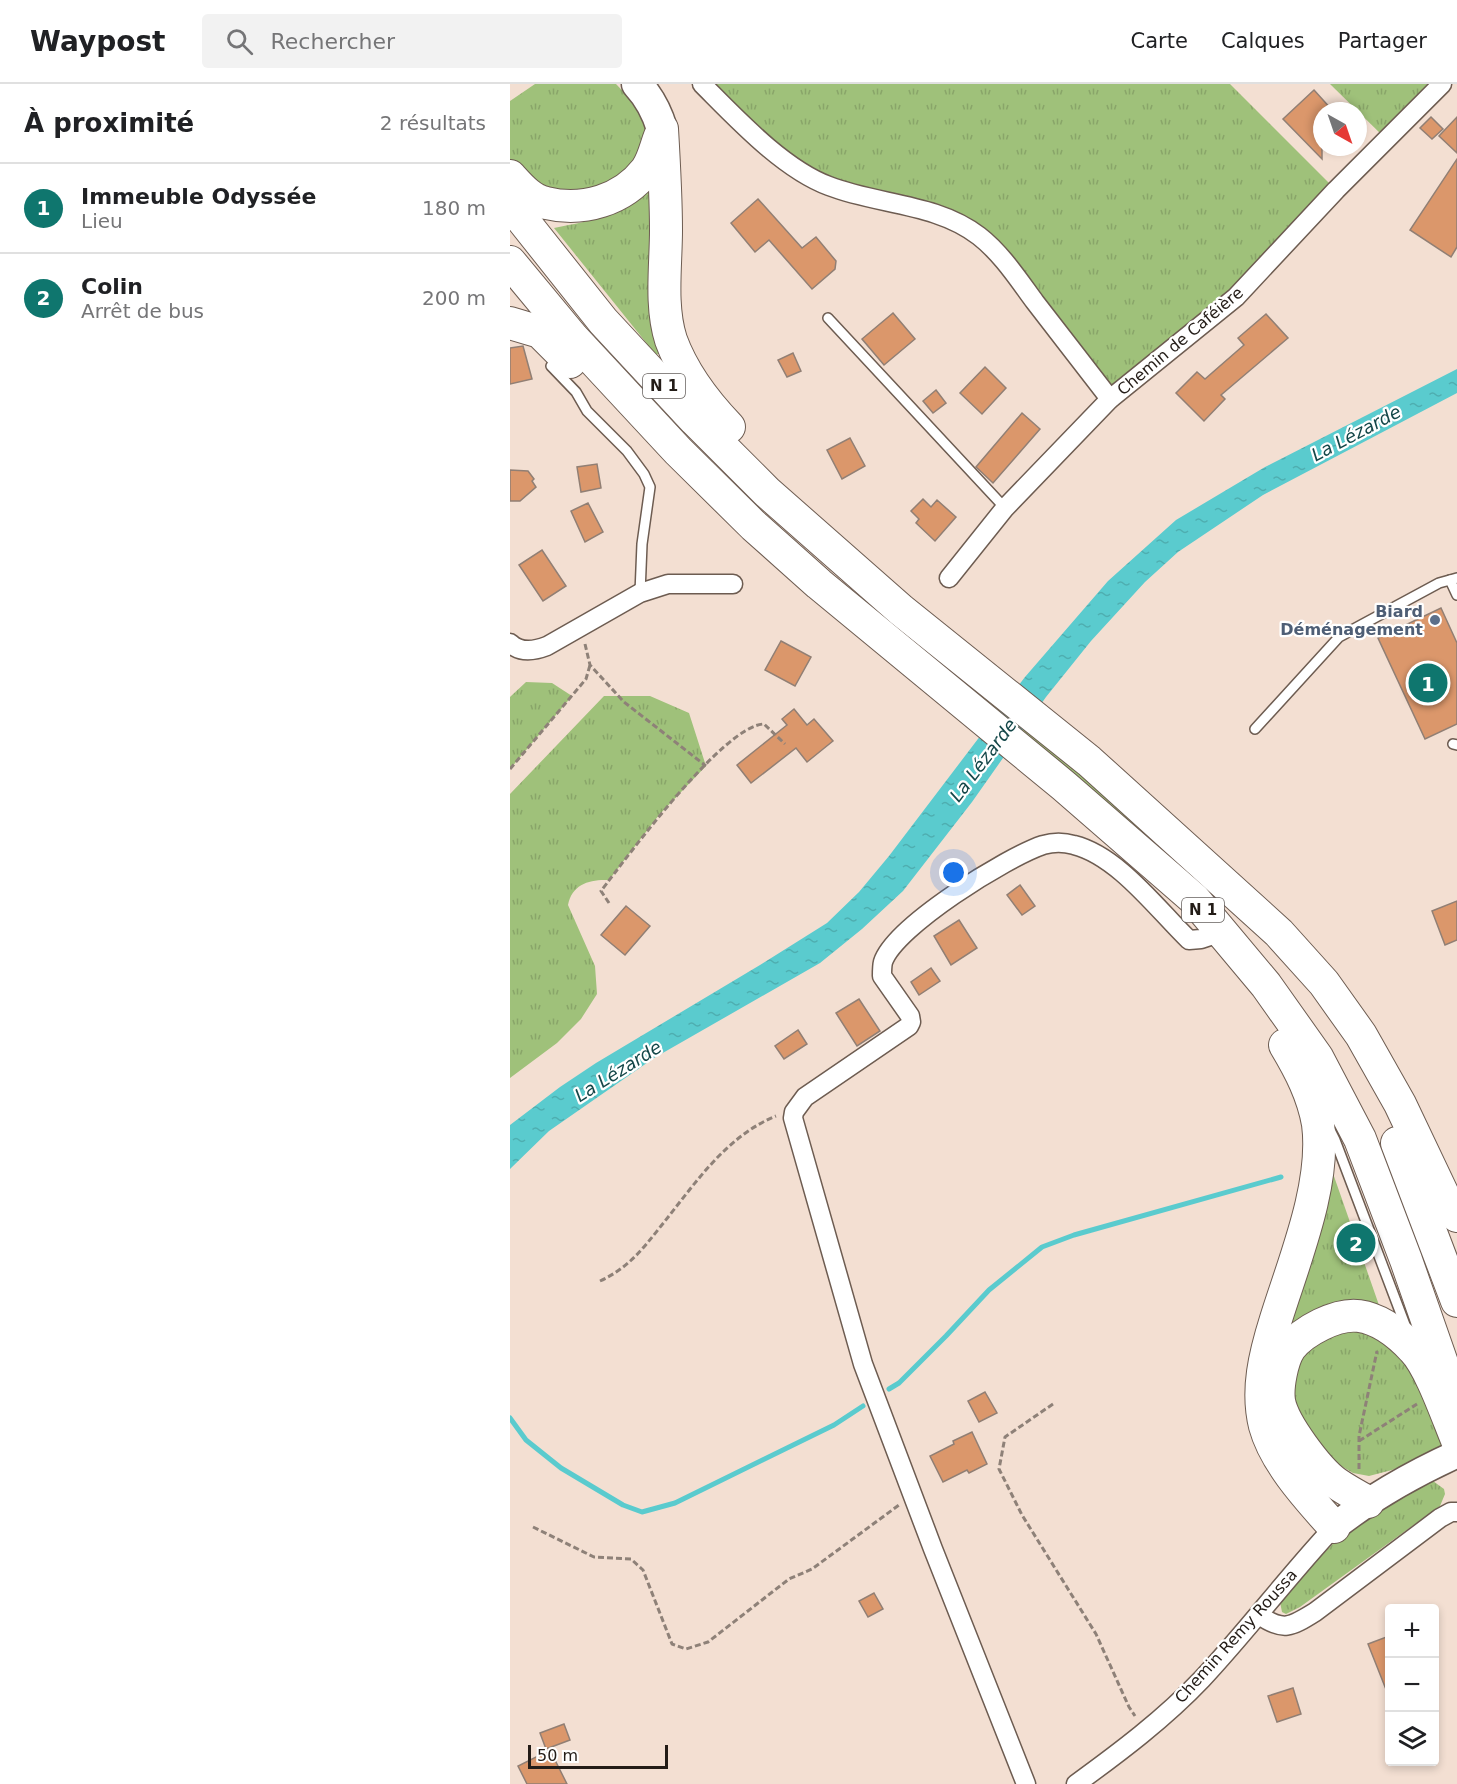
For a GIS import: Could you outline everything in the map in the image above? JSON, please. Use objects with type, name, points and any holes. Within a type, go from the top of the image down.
[{"type":"highway","points":[[510,176],[524,192],[545,203],[580,206],[610,198],[632,185],[648,168],[662,129]]},
{"type":"highway","points":[[662,129],[666,218],[666,314],[671,340],[688,376],[712,408],[901,610]]},
{"type":"highway","name":"N 1","points":[[510,204],[603,321],[695,420],[767,492],[901,610],[1089,761],[1225,883],[1306,980],[1345,1041],[1400,1150],[1457,1301]]},
{"type":"highway","name":"N 1","points":[[510,262],[573,338],[678,451],[754,526],[819,584],[1064,786],[1194,899],[1266,985],[1317,1057],[1360,1140],[1406,1260],[1457,1406]]},
{"type":"highway","points":[[510,323],[540,332],[665,459],[757,546],[819,584]]},
{"type":"highway","points":[[1225,883],[1279,933],[1324,982],[1361,1035],[1400,1104],[1451,1208]]},
{"type":"highway","points":[[1194,899],[1299,1068],[1312,1099],[1320,1148],[1317,1176],[1305,1226],[1272,1331],[1260,1384],[1265,1427],[1275,1450],[1295,1480],[1334,1527]]},
{"type":"highway","points":[[1375,1497],[1335,1482],[1313,1460],[1293,1432],[1279,1402],[1281,1370],[1290,1348],[1313,1328],[1339,1318],[1358,1316],[1380,1323],[1396,1334],[1415,1351],[1432,1381],[1457,1440]]},
{"type":"main road","points":[[637,84],[658,115],[662,129]]},
{"type":"main road","points":[[1334,1527],[1375,1497],[1422,1470],[1457,1454]]},
{"type":"street","points":[[702,84],[746,128],[794,166],[826,186],[860,197],[947,217],[979,237],[1009,267],[1110,399]]},
{"type":"street","name":"Chemin de Caféière","points":[[949,578],[1005,508],[1110,399],[1236,297],[1336,190],[1442,84]]},
{"type":"street","points":[[510,643],[520,650],[539,649],[640,593],[668,584],[733,584]]},
{"type":"street","points":[[1026,1784],[863,1364],[793,1115],[805,1098],[909,1026],[910,1016],[882,976],[883,963],[899,940],[911,928],[954,896],[1004,864],[1043,845],[1059,842],[1076,845],[1101,856],[1131,881],[1189,940],[1216,934]]},
{"type":"street","points":[[1259,1615],[1272,1624],[1283,1627],[1296,1623],[1315,1612],[1440,1518],[1451,1512],[1457,1512]]},
{"type":"street","name":"Chemin Remy Roussa","points":[[1076,1784],[1147,1732],[1201,1680],[1334,1527]]},
{"type":"lane","points":[[828,318],[1005,508]]},
{"type":"lane","points":[[551,366],[576,392],[587,411],[627,451],[644,474],[650,487],[642,544],[640,593]]},
{"type":"lane","points":[[1255,729],[1339,637],[1439,583],[1454,579],[1457,595]]},
{"type":"lane","points":[[1312,1099],[1335,1140],[1415,1351]]},
{"type":"lane","points":[[1451,1208],[1457,1230]]},
{"type":"path","points":[[510,769],[586,679],[590,665],[582,627]]},
{"type":"path","points":[[590,665],[624,702],[706,766]]},
{"type":"path","points":[[609,903],[601,891],[659,815],[734,737],[758,724],[764,724],[785,744]]},
{"type":"path","points":[[600,1281],[617,1273],[636,1257],[718,1156],[752,1127],[776,1116],[793,1115]]},
{"type":"path","points":[[1375,1497],[1360,1471],[1359,1436],[1376,1357],[1380,1323]]},
{"type":"path","points":[[1359,1442],[1421,1402]]},
{"type":"path","points":[[1053,1404],[1005,1437],[999,1469],[1022,1515],[1096,1634],[1129,1707],[1147,1732]]},
{"type":"path","points":[[532,1527],[594,1557],[631,1559],[643,1570],[672,1644],[686,1649],[708,1642],[789,1579],[812,1569],[913,1496]]},
{"type":"green space","points":[[535,84],[616,84],[637,106],[647,128],[646,147],[623,175],[590,195],[554,200],[510,163],[510,101]]},
{"type":"green space","points":[[702,84],[1230,84],[1336,190],[1236,297],[1110,399],[979,237],[826,186]]},
{"type":"green space","points":[[1330,84],[1442,84],[1387,140],[1367,120],[1367,102],[1348,102]]},
{"type":"green space","points":[[651,185],[660,353],[656,355],[554,228],[607,215],[629,203]]},
{"type":"green space","points":[[866,604],[899,626],[1001,710],[995,717]]},
{"type":"green space","points":[[526,682],[552,683],[572,696],[510,769],[510,697]]},
{"type":"green space","points":[[604,696],[650,696],[689,713],[706,766],[659,815],[609,880],[583,884],[573,892],[568,905],[595,966],[597,994],[581,1019],[557,1043],[510,1078],[510,794]]},
{"type":"green space","points":[[1024,728],[1125,809],[1164,850],[1127,825],[1018,735]]},
{"type":"green space","points":[[1329,1162],[1380,1308],[1350,1304],[1328,1305],[1308,1313],[1283,1330]]},
{"type":"green space","points":[[1353,1327],[1400,1348],[1448,1446],[1392,1470],[1369,1476],[1353,1473],[1321,1454],[1292,1400],[1299,1360],[1318,1340]]},
{"type":"green space","points":[[1433,1481],[1444,1489],[1445,1494],[1440,1506],[1300,1607],[1286,1614],[1282,1612],[1280,1602],[1350,1527],[1382,1502],[1398,1493]]},
{"type":"water","name":"La Lézarde","points":[[1457,369],[1457,393],[1263,495],[1178,552],[1145,582],[1091,641],[1046,697],[972,802],[903,891],[862,929],[820,963],[654,1058],[549,1131],[510,1169],[510,1125],[596,1063],[827,923],[859,892],[1025,677],[1108,581],[1176,520],[1265,467]]},
{"type":"building","points":[[1314,90],[1325,102],[1313,102],[1313,150],[1283,119]]},
{"type":"building","points":[[1431,117],[1443,129],[1432,139],[1420,128]]},
{"type":"building","points":[[1457,117],[1457,153],[1439,136]]},
{"type":"building","points":[[1457,159],[1457,247],[1451,257],[1410,230]]},
{"type":"building","points":[[758,199],[802,248],[816,237],[836,261],[835,269],[812,289],[769,240],[755,252],[731,223]]},
{"type":"building","points":[[893,313],[915,339],[884,365],[862,339]]},
{"type":"building","points":[[1266,314],[1288,338],[1221,395],[1225,399],[1204,421],[1176,393],[1197,372],[1205,379],[1244,345],[1238,338]]},
{"type":"building","points":[[523,346],[532,379],[510,384],[510,348]]},
{"type":"building","points":[[793,353],[801,371],[787,377],[778,360]]},
{"type":"building","points":[[985,367],[1006,388],[982,414],[960,393]]},
{"type":"building","points":[[936,390],[946,403],[933,413],[923,401]]},
{"type":"building","points":[[1022,413],[1040,429],[993,483],[976,467]]},
{"type":"building","points":[[850,438],[865,466],[842,479],[827,450]]},
{"type":"building","points":[[597,464],[601,488],[581,492],[577,467]]},
{"type":"building","points":[[510,470],[528,471],[534,479],[532,481],[536,487],[520,501],[510,501]]},
{"type":"building","points":[[923,499],[931,507],[937,500],[956,517],[935,541],[916,523],[919,519],[911,511]]},
{"type":"building","points":[[588,503],[603,532],[585,542],[571,511]]},
{"type":"building","points":[[542,550],[566,586],[543,601],[519,565]]},
{"type":"building","points":[[1441,608],[1457,643],[1457,724],[1425,739],[1378,638]]},
{"type":"building","points":[[781,641],[811,657],[795,686],[765,670]]},
{"type":"building","points":[[794,709],[807,725],[814,719],[833,741],[807,762],[796,748],[751,783],[737,765],[787,725],[782,719]]},
{"type":"building","points":[[1020,885],[1035,906],[1022,915],[1007,895]]},
{"type":"building","points":[[1457,901],[1457,940],[1445,945],[1432,911]]},
{"type":"building","points":[[626,906],[650,926],[625,955],[601,935]]},
{"type":"building","points":[[959,920],[977,948],[951,965],[934,936]]},
{"type":"building","points":[[931,968],[940,981],[919,995],[911,982]]},
{"type":"building","points":[[859,999],[880,1031],[857,1046],[836,1013]]},
{"type":"building","points":[[798,1030],[807,1044],[784,1059],[775,1046]]},
{"type":"building","points":[[985,1392],[997,1413],[979,1422],[968,1401]]},
{"type":"building","points":[[972,1432],[987,1464],[969,1473],[967,1470],[943,1482],[930,1456]]},
{"type":"building","points":[[874,1593],[883,1609],[868,1617],[859,1601]]},
{"type":"building","points":[[1385,1638],[1385,1687],[1368,1644]]},
{"type":"building","points":[[1293,1688],[1301,1714],[1277,1722],[1268,1696]]},
{"type":"building","points":[[564,1724],[570,1740],[546,1749],[540,1733]]},
{"type":"building","points":[[550,1750],[567,1784],[527,1784],[518,1766]]},
{"type":"waterway","points":[[889,1389],[899,1383],[989,1290],[1042,1247],[1074,1235],[1281,1177]]},
{"type":"waterway","points":[[510,1418],[526,1440],[561,1468],[623,1505],[642,1512],[675,1503],[834,1425],[863,1406]]},
{"type":"place","name":"Biard Déménagement","points":[[1435,620]]},
{"type":"place","name":"Immeuble Odyssée","points":[[1428,683]]},
{"type":"place","name":"Colin","points":[[1356,1243]]}]
